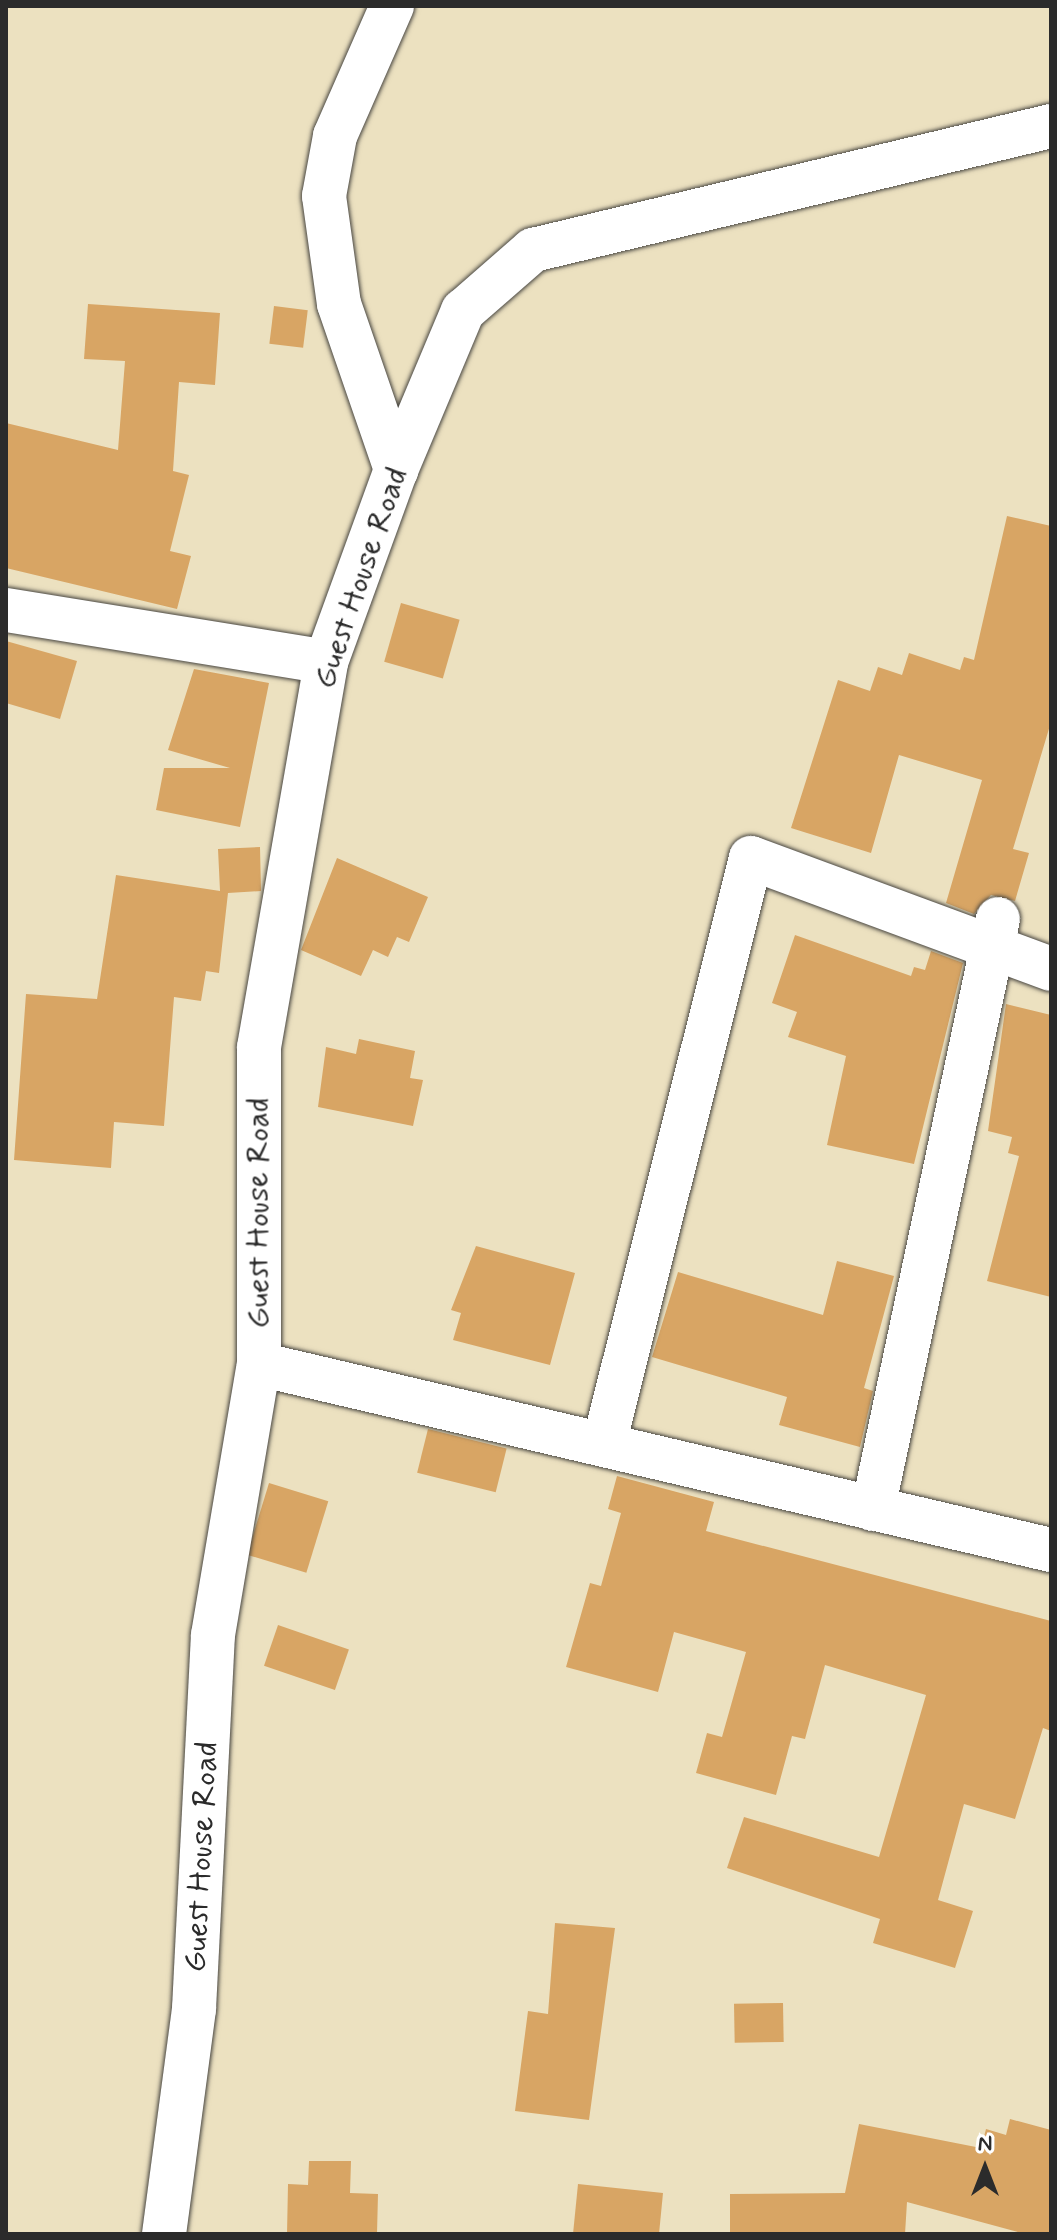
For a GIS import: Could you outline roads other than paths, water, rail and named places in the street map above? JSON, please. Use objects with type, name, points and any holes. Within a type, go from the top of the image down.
[{"type":"street","points":[[392,6],[335,136],[324,196],[339,304],[396,470]]},
{"type":"street","name":"Guest House Road","points":[[164,2234],[194,2009],[213,1635],[259,1364],[259,1047],[326,662],[396,470],[463,311],[533,250],[1051,126]]},
{"type":"street","points":[[6,610],[326,662]]},
{"type":"street","points":[[604,1444],[751,858],[995,935],[1051,969]]},
{"type":"street","points":[[873,1509],[995,935]]},
{"type":"street","points":[[259,1364],[1051,1550]]}]
